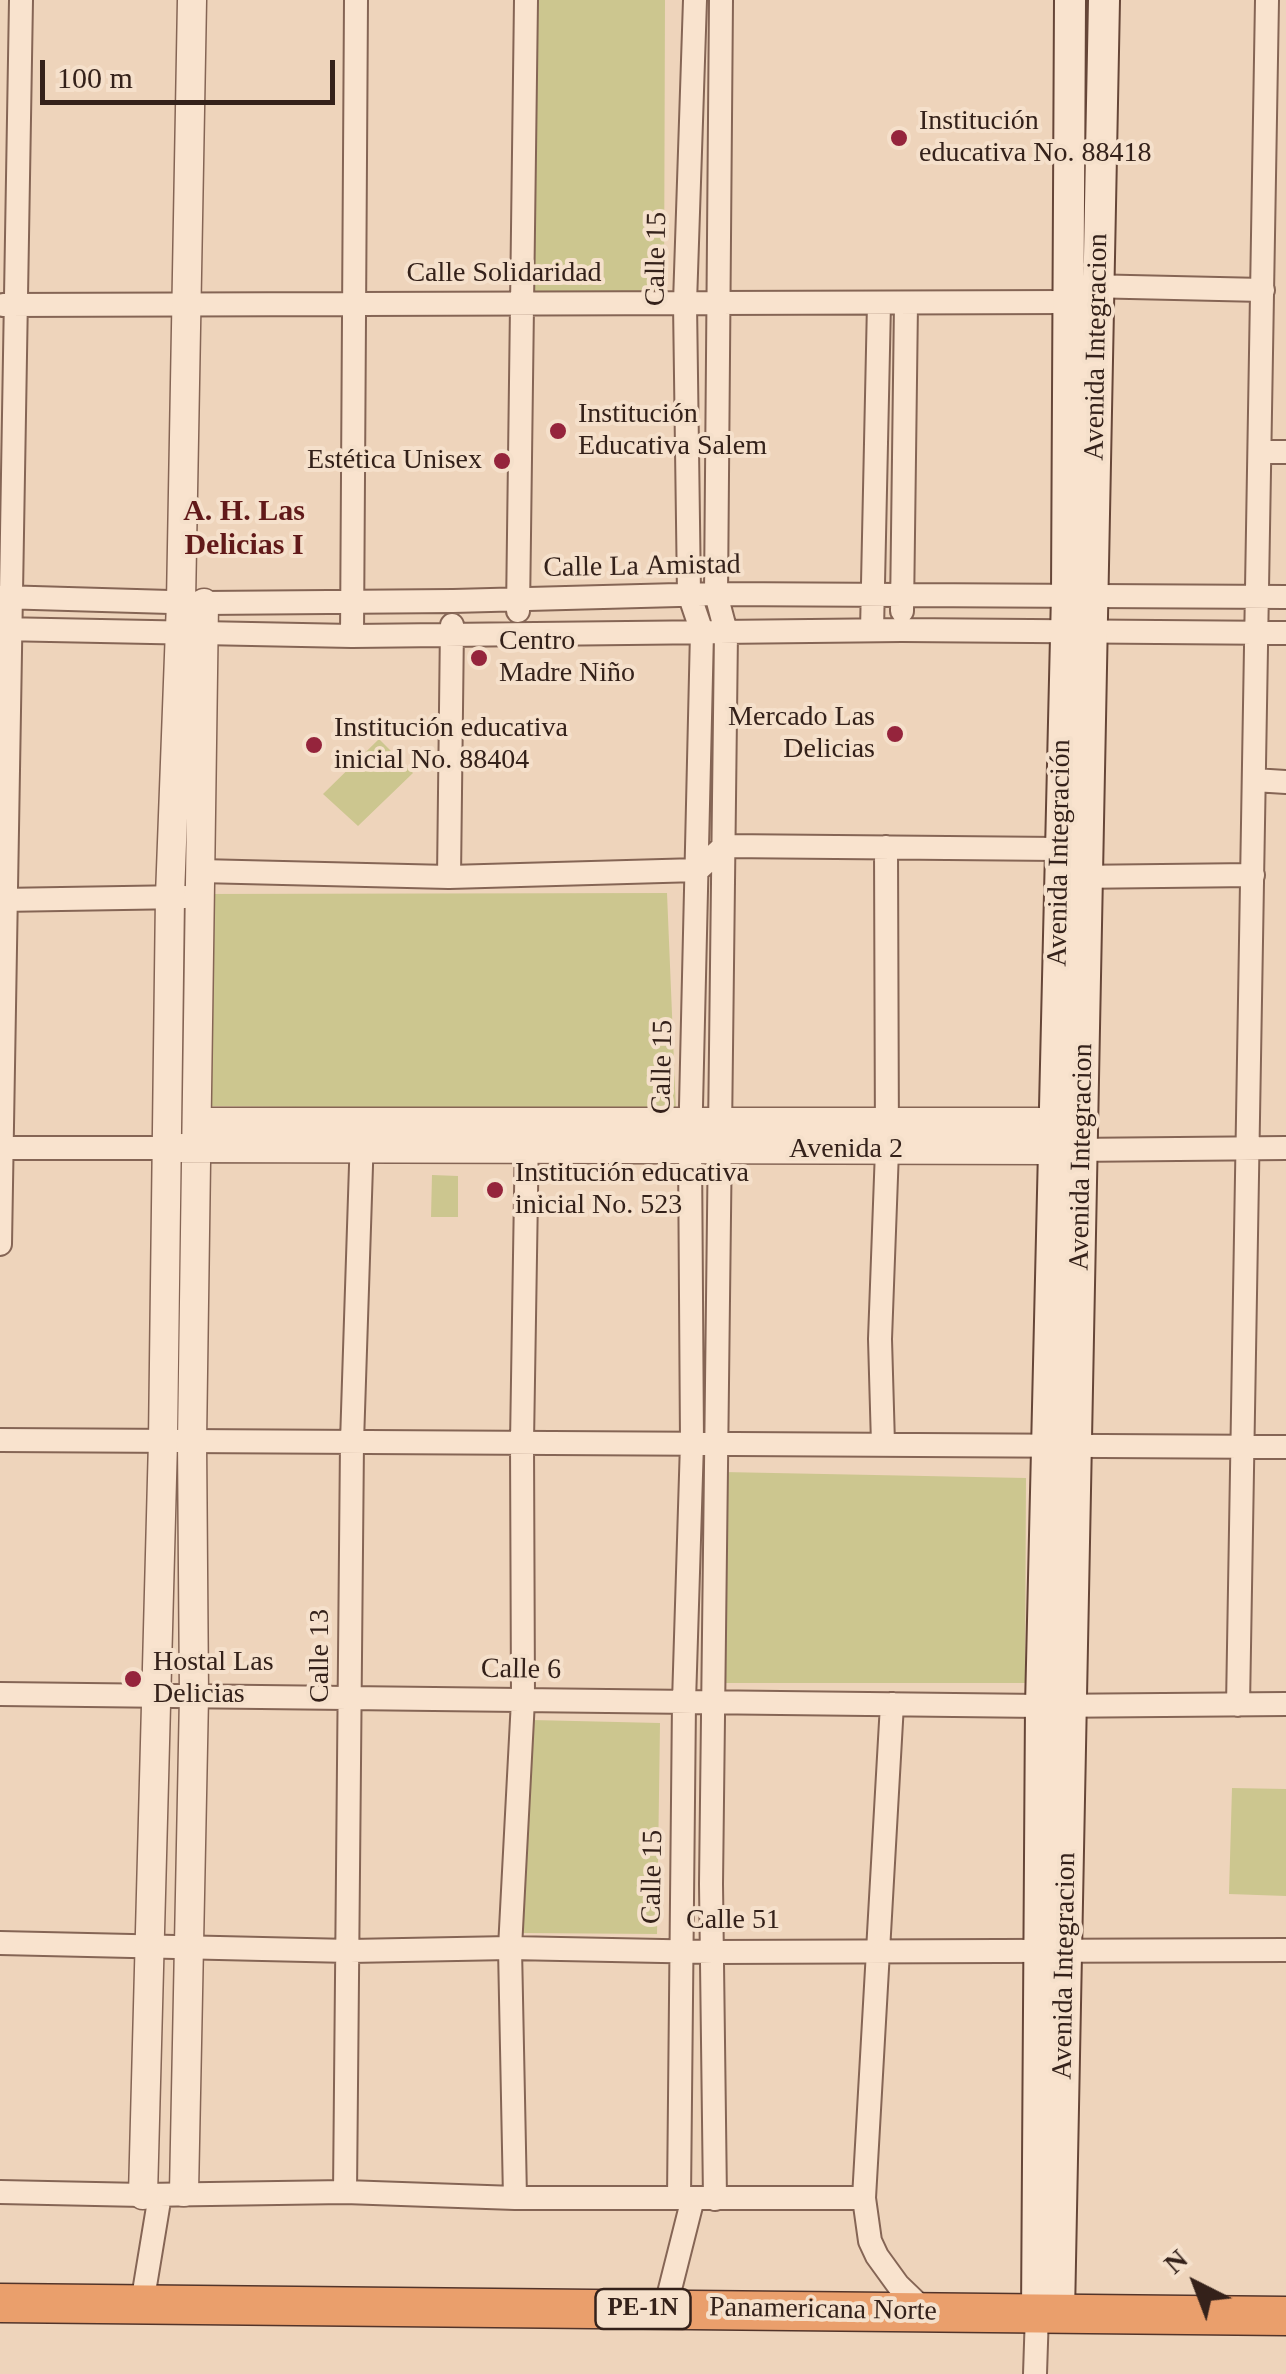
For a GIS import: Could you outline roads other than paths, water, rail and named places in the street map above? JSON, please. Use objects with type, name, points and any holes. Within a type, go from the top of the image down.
[{"type":"highway","name":"Panamericana Norte","points":[[0,2303],[1286,2316]]},
{"type":"main road","name":"Avenida Integración","points":[[1048,2313],[1063,1444],[1062,1141],[1080,594],[1078,291],[1070,0]]},
{"type":"main road","name":"Avenida Integracion","points":[[1078,291],[1104,0]]},
{"type":"street","points":[[0,1244],[8,305],[21,0]]},
{"type":"street","points":[[142,2304],[162,2194],[189,1946],[198,1135],[189,888],[192,603],[187,304],[192,0]]},
{"type":"street","points":[[352,636],[356,0]]},
{"type":"street","points":[[518,633],[526,0]]},
{"type":"street","name":"Calle 15","points":[[694,0],[685,303],[690,594],[702,632],[698,870],[704,1136],[684,1702],[682,1950],[696,2198]]},
{"type":"street","points":[[665,2309],[696,2198],[713,1952],[717,1443],[704,1136],[724,846],[726,632],[716,594],[720,0]]},
{"type":"street","points":[[1238,1705],[1263,290],[1276,109],[1268,0]]},
{"type":"street","name":"Calle Solidaridad","points":[[8,305],[879,303],[1078,291],[1263,290]]},
{"type":"street","points":[[902,630],[906,302]]},
{"type":"street","points":[[872,630],[879,303]]},
{"type":"street","points":[[1260,452],[1286,452]]},
{"type":"street","name":"Calle La Amistad","points":[[5,597],[192,603],[690,594],[1286,597]]},
{"type":"street","points":[[449,876],[453,601]]},
{"type":"street","points":[[5,629],[352,636],[872,630],[1286,633]]},
{"type":"street","points":[[162,2194],[150,1948],[166,1148],[189,888],[191,634]]},
{"type":"street","points":[[1254,780],[1286,782]]},
{"type":"street","points":[[3,900],[449,876],[698,870],[724,846],[886,847],[1069,868],[1252,875]]},
{"type":"street","points":[[883,1444],[880,1339],[886,1136],[886,847]]},
{"type":"street","name":"Avenida 2","points":[[166,1148],[198,1135],[527,1135],[886,1136],[1248,1150],[1286,1148]]},
{"type":"street","name":"Calle 13","points":[[346,2192],[352,1442],[362,1135]]},
{"type":"street","points":[[515,2198],[510,1948],[523,1700],[527,1135]]},
{"type":"street","points":[[1,1148],[166,1148]]},
{"type":"street","points":[[0,1440],[1286,1447]]},
{"type":"street","name":"Calle 6","points":[[0,1694],[1056,1706],[1286,1704]]},
{"type":"street","points":[[892,1704],[864,2198],[870,2240],[877,2256],[898,2285],[925,2311]]},
{"type":"street","name":"Calle 51","points":[[0,1943],[350,1951],[1286,1950]]},
{"type":"street","points":[[0,2192],[864,2198]]},
{"type":"street","points":[[1035,2374],[1048,2313]]},
{"type":"place","name":"Institución educativa No. 88418","points":[[899,138]]},
{"type":"place","name":"Institución Educativa Salem","points":[[558,431]]},
{"type":"place","name":"Estética Unisex","points":[[502,461]]},
{"type":"place","name":"Centro Madre Niño","points":[[479,658]]},
{"type":"place","name":"Mercado Las Delicias","points":[[895,734]]},
{"type":"place","name":"Institución educativa inicial No. 88404","points":[[314,745]]},
{"type":"place","name":"Institución educativa inicial No. 523","points":[[495,1190]]},
{"type":"place","name":"Hostal Las Delicias","points":[[133,1679]]},
{"type":"district","name":"A. H. Las Delicias I","points":[[244,529]]}]
